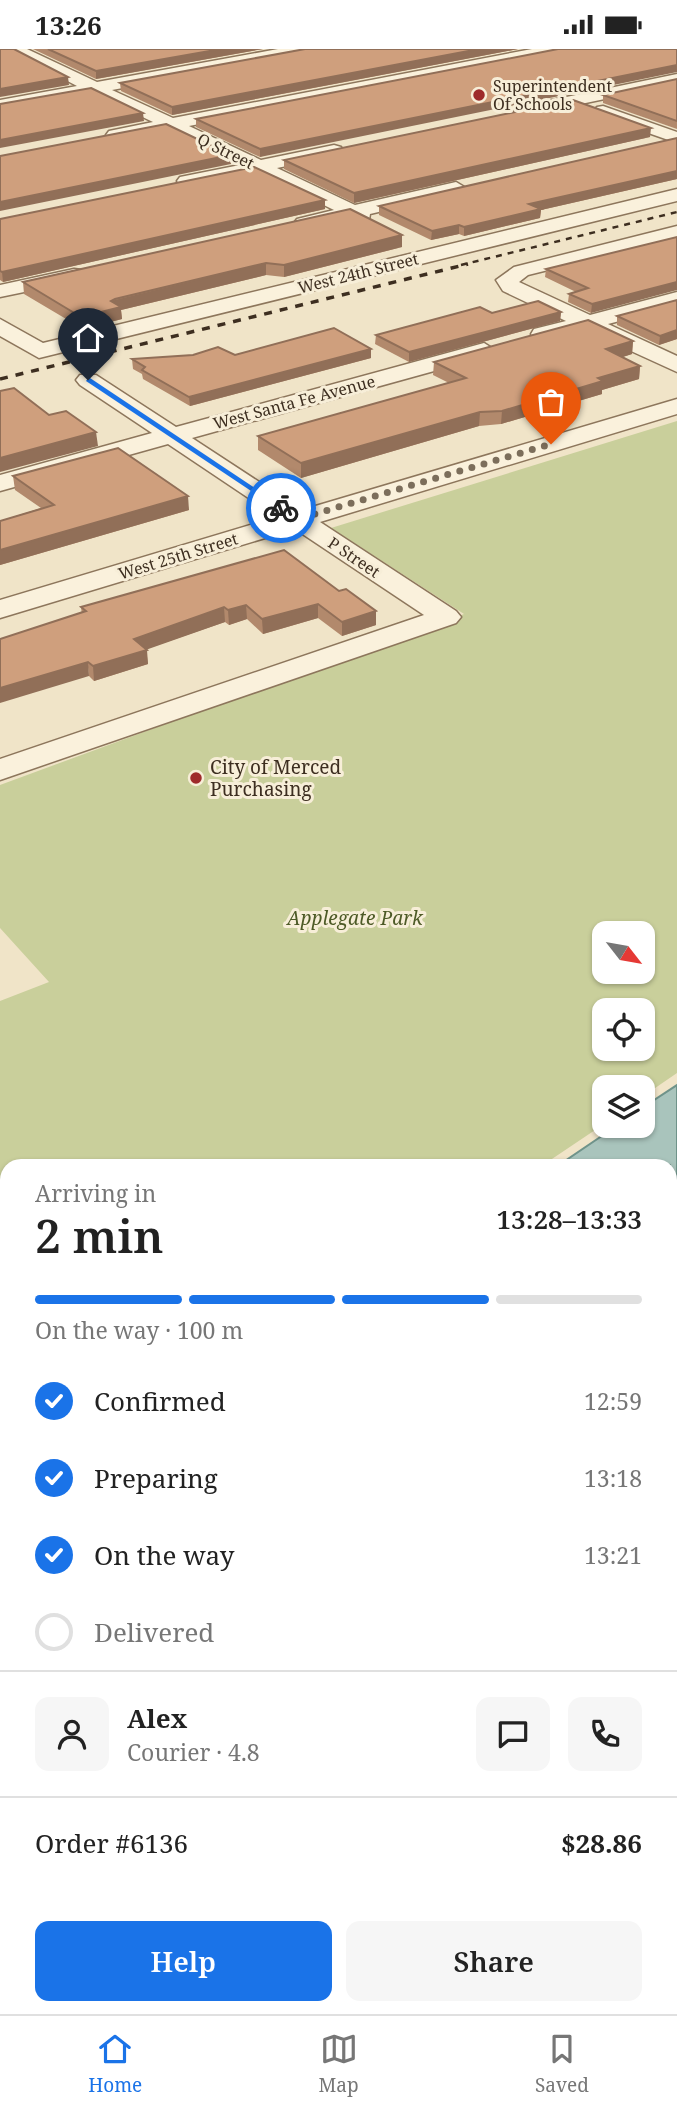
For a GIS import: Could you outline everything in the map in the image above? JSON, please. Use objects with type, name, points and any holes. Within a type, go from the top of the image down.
[{"type":"street","points":[[0,56],[18,51],[44,49]]},
{"type":"street","points":[[0,104],[305,49]]},
{"type":"street","points":[[91,139],[557,49]]},
{"type":"street","name":"Q Street","points":[[18,51],[377,224]]},
{"type":"street","points":[[447,53],[514,78]]},
{"type":"street","points":[[508,114],[677,79]]},
{"type":"street","points":[[538,87],[677,138]]},
{"type":"street","points":[[636,148],[677,138]]},
{"type":"street","points":[[163,186],[350,147]]},
{"type":"street","points":[[285,227],[474,184]]},
{"type":"street","name":"West 24th Street","points":[[0,326],[39,351],[677,195]]},
{"type":"street","points":[[677,232],[521,271],[508,278],[511,286],[677,365]]},
{"type":"street","points":[[414,242],[439,254]]},
{"type":"street","points":[[0,291],[95,270]]},
{"type":"street","name":"West Santa Fe Avenue","points":[[0,483],[677,299]]},
{"type":"street","name":"P Street","points":[[0,770],[446,617],[88,380]]},
{"type":"street","name":"West 25th Street","points":[[0,609],[677,406]]},
{"type":"green space","name":"Applegate Park","points":[[677,421],[677,1073],[655,1088],[655,1075],[592,1075],[592,1132],[552,1159],[0,1159],[0,1001],[49,982],[0,928],[0,785],[464,614],[331,528]]},
{"type":"water","points":[[677,1085],[677,1159],[568,1159],[599,1138],[655,1138],[655,1099]]},
{"type":"building","points":[[0,49],[14,49],[68,77],[0,89]]},
{"type":"building","points":[[48,49],[221,49],[96,71]]},
{"type":"building","points":[[305,49],[479,49],[172,107],[120,83]]},
{"type":"building","points":[[558,49],[677,49],[677,65],[260,149],[196,119]]},
{"type":"building","points":[[677,79],[677,121],[603,95]]},
{"type":"building","points":[[91,88],[143,113],[0,140],[0,104]]},
{"type":"building","points":[[573,100],[651,128],[354,193],[284,160]]},
{"type":"building","points":[[166,124],[231,155],[0,202],[0,156]]},
{"type":"building","points":[[677,138],[677,171],[529,204],[541,209],[464,227],[459,225],[432,231],[379,206]]},
{"type":"building","points":[[254,167],[325,200],[0,271],[0,219]]},
{"type":"building","points":[[350,209],[402,235],[284,265],[266,263],[115,299],[111,301],[121,307],[81,317],[23,282]]},
{"type":"building","points":[[677,237],[677,282],[592,304],[569,294],[588,288],[546,269]]},
{"type":"building","points":[[677,300],[677,330],[660,336],[617,316]]},
{"type":"building","points":[[538,301],[561,312],[409,352],[376,335],[480,307],[492,313]]},
{"type":"building","points":[[588,320],[633,341],[606,349],[640,366],[598,378],[603,381],[502,411],[480,412],[301,463],[258,436],[466,378],[434,362]]},
{"type":"building","points":[[334,328],[371,349],[189,397],[142,370],[145,367],[132,359],[193,355],[218,347],[235,355]]},
{"type":"building","points":[[14,388],[49,415],[66,411],[96,432],[0,458],[0,391]]},
{"type":"building","points":[[118,448],[188,496],[0,550],[0,521],[54,505],[13,476]]},
{"type":"building","points":[[284,550],[339,591],[346,589],[376,611],[342,622],[318,604],[262,619],[246,605],[228,610],[224,607],[134,639],[147,650],[93,666],[88,662],[0,688],[0,639],[86,611],[81,607]]},
{"type":"railway","points":[[461,265],[677,212]]},
{"type":"railway","points":[[0,379],[468,264]]},
{"type":"way so far","points":[[281,508],[298,519],[551,444]]},
{"type":"place","name":"Superintendent Of Schools","points":[[479,95]]},
{"type":"place","name":"City of Merced Purchasing","points":[[196,778]]},
{"type":"route","points":[[88,380],[281,508]]}]
